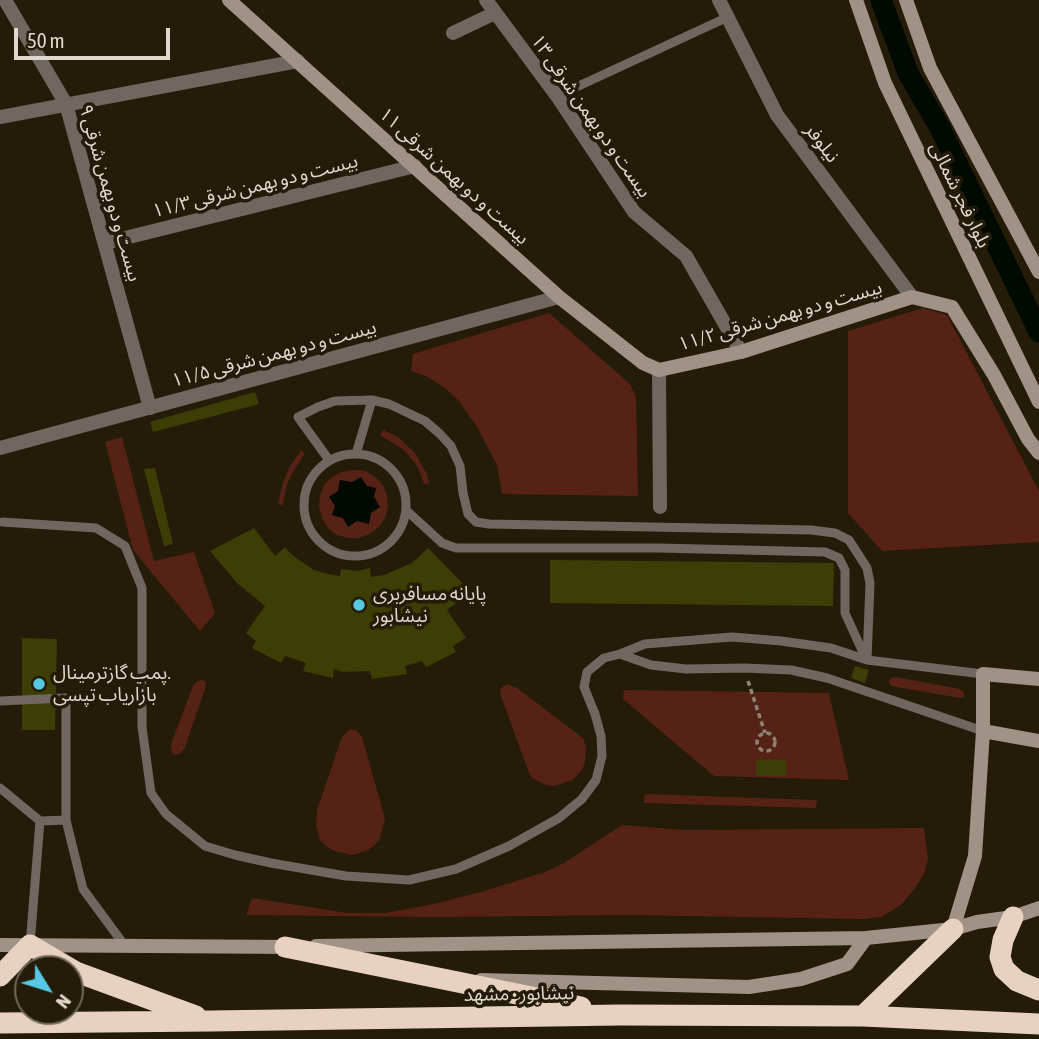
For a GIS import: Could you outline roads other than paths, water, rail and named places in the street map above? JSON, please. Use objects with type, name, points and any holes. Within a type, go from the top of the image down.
[{"type":"highway","points":[[1013,918],[1003,940],[1000,957],[1004,969],[1017,981],[1039,990]]},
{"type":"highway","points":[[863,1016],[953,929]]},
{"type":"highway","points":[[0,976],[30,945],[76,972],[211,1021]]},
{"type":"highway","points":[[285,947],[620,1015]]},
{"type":"highway","name":"نیشابور - مشهد","points":[[0,1023],[620,1015],[863,1016],[1039,1024]]},
{"type":"street","name":"بیست و دو بهمن شرقی ۹","points":[[5,0],[66,104],[150,408]]},
{"type":"street","name":"بیست و دو بهمن شرقی ۱۱","points":[[229,0],[559,297],[643,363],[659,370]]},
{"type":"street","name":"بیست و دو بهمن شرقی ۱۳","points":[[486,0],[557,96],[634,212],[686,256],[741,352]]},
{"type":"street","name":"نیلوفر","points":[[719,0],[777,115],[912,297]]},
{"type":"street","name":"بلوار فجر شمالی","points":[[856,0],[885,83],[1039,402]]},
{"type":"street","name":"بلوار فجر شمالی","points":[[905,0],[930,68],[1039,272]]},
{"type":"street","points":[[453,33],[495,13]]},
{"type":"street","points":[[0,117],[298,61]]},
{"type":"street","name":"بیست و دو بهمن شرقی ۱۱/۳","points":[[105,243],[415,166]]},
{"type":"street","name":"بیست و دو بهمن شرقی ۱۱/۵","points":[[0,448],[559,297]]},
{"type":"street","points":[[912,297],[952,307],[994,375],[1028,439],[1039,453]]},
{"type":"street","name":"بیست و دو بهمن شرقی ۱۱/۲","points":[[659,370],[741,352],[912,297]]},
{"type":"street","points":[[659,370],[660,507]]},
{"type":"street","points":[[953,929],[975,856],[983,731],[983,674],[1039,679]]},
{"type":"street","points":[[983,731],[1039,741]]},
{"type":"street","points":[[0,945],[285,947],[866,938],[953,929],[977,922],[1013,918],[1039,908]]},
{"type":"street","points":[[450,981],[504,979],[750,987],[801,979],[847,964],[866,938]]},
{"type":"lane","points":[[557,96],[728,17]]},
{"type":"lane","points":[[356,453],[372,400]]},
{"type":"lane","points":[[329,460],[298,417],[335,401],[372,400],[389,404],[425,421],[451,446],[460,466],[468,514],[476,523],[811,530],[835,533],[849,540],[867,568],[870,583],[867,660]]},
{"type":"lane","points":[[356,453],[373,456],[393,471],[405,493],[406,510],[402,525],[393,539],[380,549],[365,555],[350,556],[334,552],[320,543],[304,516],[304,500],[308,484],[317,470],[329,460],[356,453]]},
{"type":"lane","points":[[406,510],[442,543],[456,548],[659,548],[825,552],[839,558],[845,570],[845,613],[867,660]]},
{"type":"lane","points":[[2,523],[96,528],[125,546],[142,589],[142,727],[151,793],[166,814],[205,846],[271,863],[346,876],[409,880],[456,869],[509,846],[559,818],[582,799],[596,780],[602,756],[601,736],[584,687],[587,672],[604,658],[645,644],[732,637],[781,641],[831,648],[867,660],[983,674]]},
{"type":"lane","points":[[620,654],[651,665],[686,669],[791,670],[827,678],[983,731]]},
{"type":"lane","points":[[0,701],[66,698],[66,820],[83,889],[125,946]]},
{"type":"lane","points":[[0,788],[40,821],[66,820]]},
{"type":"lane","points":[[30,945],[40,821]]},
{"type":"waterway","points":[[881,0],[908,73],[940,128],[1039,332]]},
{"type":"place","name":"پایانه مسافربری نیشابور","points":[[359,605]]},
{"type":"place","name":"پمپ گازترمینال. بازاریاب تپسی","points":[[39,684]]}]
